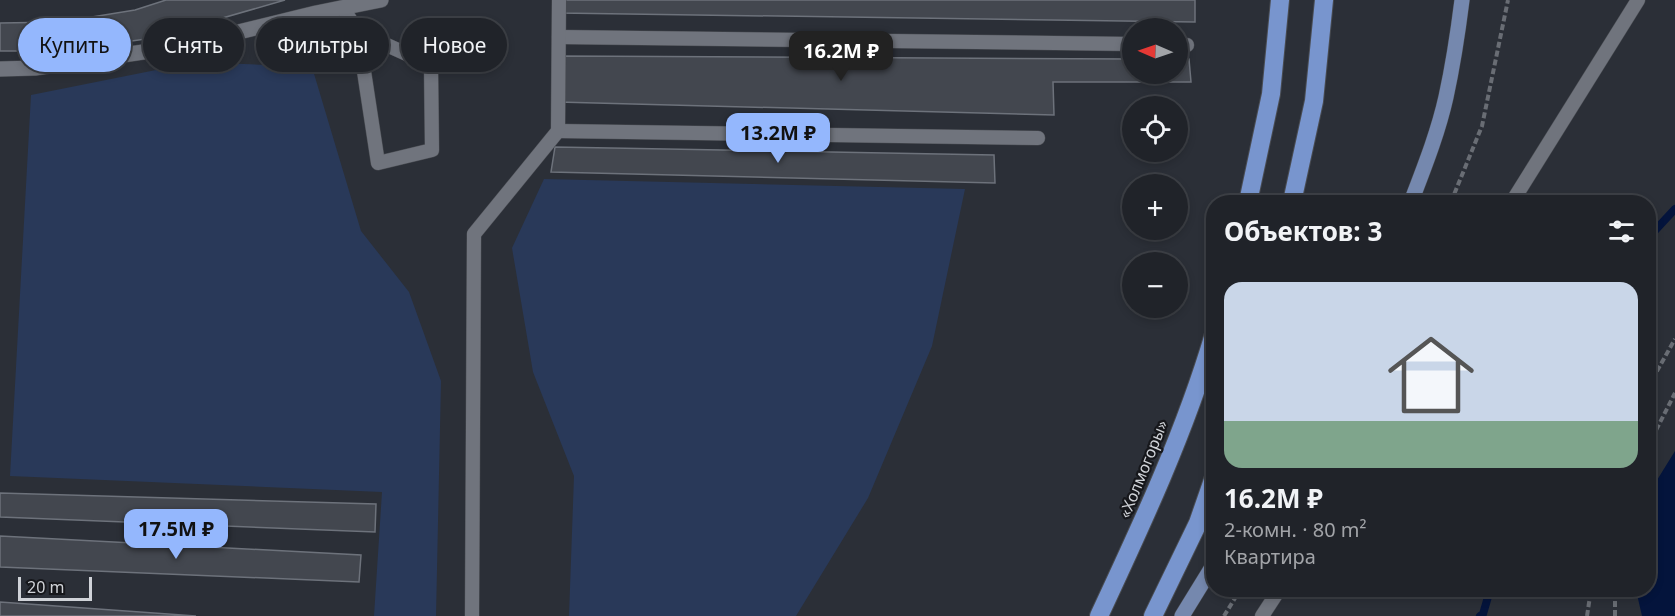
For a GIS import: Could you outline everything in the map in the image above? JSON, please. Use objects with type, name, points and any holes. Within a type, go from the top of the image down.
[{"type":"highway","points":[[1249,195],[1271,94],[1280,0]]},
{"type":"highway","points":[[1294,195],[1314,101],[1324,0]]},
{"type":"highway","name":"«Холмогоры»","points":[[1099,616],[1151,505],[1206,360]]},
{"type":"highway","points":[[1153,616],[1198,523],[1206,500]]},
{"type":"main road","points":[[1414,195],[1427,161],[1446,98],[1462,0]]},
{"type":"main road","points":[[1182,616],[1206,577]]},
{"type":"street","points":[[0,69],[35,68],[177,47],[381,0]]},
{"type":"lane","points":[[472,616],[474,234],[558,131],[559,0]]},
{"type":"lane","points":[[1516,195],[1638,0]]},
{"type":"lane","points":[[343,8],[349,18]]},
{"type":"lane","points":[[358,32],[431,65],[432,150],[378,163],[358,32]]},
{"type":"lane","points":[[558,37],[1122,45]]},
{"type":"lane","points":[[558,131],[1038,138]]},
{"type":"lane","points":[[1262,616],[1274,597]]},
{"type":"path","points":[[1454,195],[1482,126],[1508,0]]},
{"type":"path","points":[[1656,373],[1675,339]]},
{"type":"path","points":[[1656,430],[1675,393]]},
{"type":"path","points":[[1224,616],[1236,597]]},
{"type":"path","points":[[1587,616],[1590,597]]},
{"type":"path","points":[[1615,597],[1615,616]]},
{"type":"shaded area","points":[[244,64],[256,65],[256,72],[313,72],[361,231],[409,292],[441,381],[436,616],[374,616],[382,492],[10,476],[31,95],[146,72],[244,72]]},
{"type":"shaded area","points":[[544,179],[965,189],[932,346],[868,498],[796,616],[569,616],[574,476],[533,372],[512,248]]},
{"type":"shaded area","points":[[1675,451],[1675,616],[1642,616],[1638,597],[1656,597],[1656,482]]},
{"type":"building","points":[[166,0],[285,0],[222,18],[143,18],[143,39],[131,41],[131,18],[86,18],[135,10]]},
{"type":"building","points":[[559,0],[1195,0],[1195,22],[1188,22],[1188,18],[1122,18],[1122,21],[559,13]]},
{"type":"building","points":[[0,23],[18,23],[18,51],[0,51]]},
{"type":"building","points":[[558,56],[1122,59],[1122,82],[1053,82],[1054,115],[558,102]]},
{"type":"building","points":[[1188,59],[1189,59],[1191,82],[1188,82]]},
{"type":"building","points":[[555,147],[994,155],[995,183],[551,172]]},
{"type":"building","points":[[0,493],[376,504],[375,532],[0,517]]},
{"type":"building","points":[[0,536],[361,555],[359,582],[0,567]]},
{"type":"building","points":[[0,602],[196,616],[0,616]]},
{"type":"waterway","points":[[1656,229],[1675,209]]},
{"type":"waterway","points":[[1480,616],[1483,614],[1488,597]]}]
